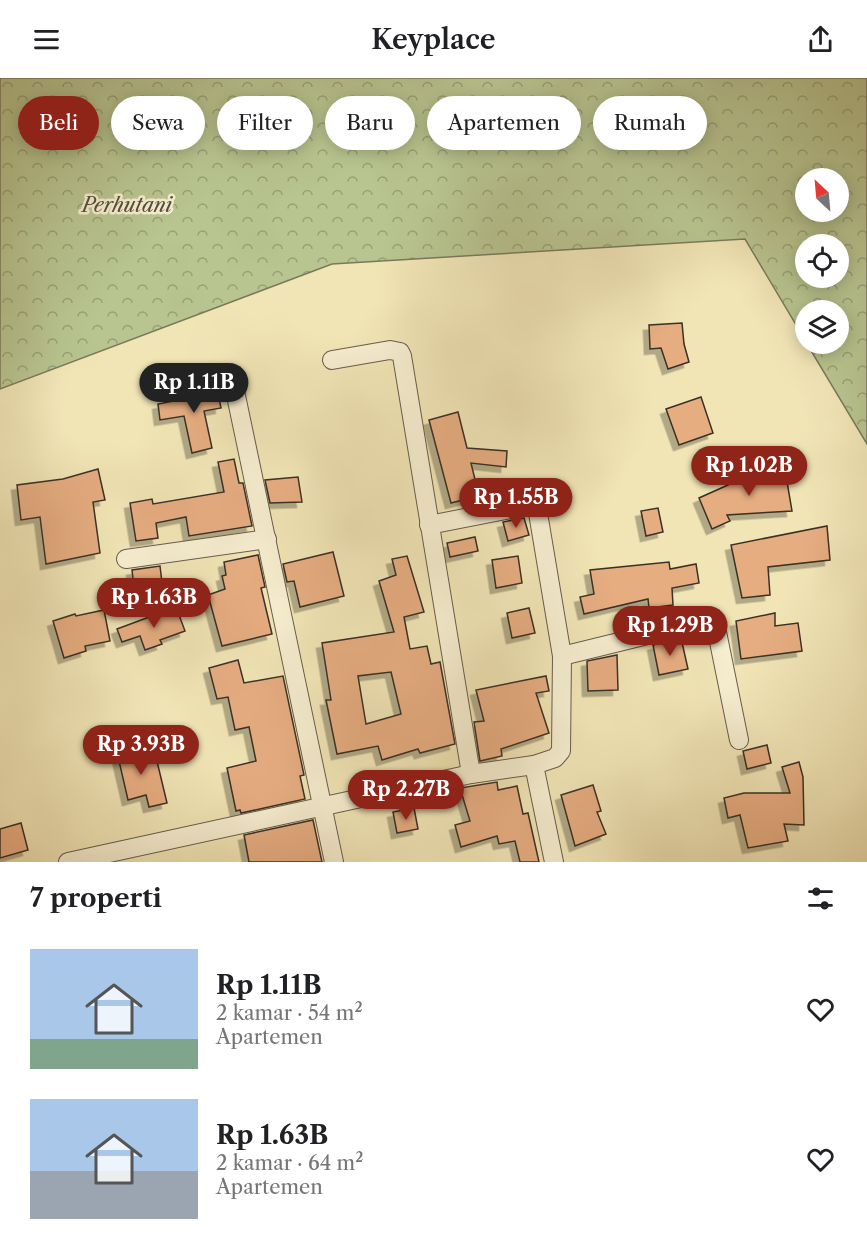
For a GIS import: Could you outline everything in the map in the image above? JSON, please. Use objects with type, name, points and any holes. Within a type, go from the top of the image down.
[{"type":"street","points":[[332,360],[390,350],[400,352],[402,356],[471,774]]},
{"type":"street","points":[[235,391],[334,862]]},
{"type":"street","points":[[80,859],[471,774],[534,765],[555,758],[561,751],[562,656],[537,507],[531,505],[429,525]]},
{"type":"street","points":[[126,559],[267,539]]},
{"type":"street","points":[[562,656],[680,627],[711,624],[717,632],[739,740]]},
{"type":"street","points":[[534,765],[554,862]]},
{"type":"green space","name":"Perhutani","points":[[0,78],[867,78],[867,444],[813,354],[849,354],[849,300],[795,300],[795,323],[745,239],[332,264],[0,389]]},
{"type":"building","points":[[682,323],[689,362],[668,369],[661,348],[650,349],[649,325]]},
{"type":"building","points":[[216,384],[221,408],[204,411],[212,448],[192,453],[184,416],[160,420],[158,404],[184,399],[182,390]]},
{"type":"building","points":[[701,397],[713,433],[679,445],[666,409]]},
{"type":"building","points":[[458,412],[467,448],[507,451],[506,467],[471,463],[479,496],[451,503],[429,420]]},
{"type":"building","points":[[234,459],[239,483],[243,483],[252,526],[189,536],[186,517],[156,523],[158,538],[136,541],[130,503],[152,499],[153,504],[224,492],[218,462]]},
{"type":"building","points":[[784,464],[792,511],[727,515],[730,521],[712,529],[699,498],[739,480],[766,479],[764,468]]},
{"type":"building","points":[[98,469],[105,500],[93,502],[100,553],[46,564],[40,517],[21,520],[17,485],[63,479]]},
{"type":"building","points":[[298,477],[302,502],[270,503],[265,480]]},
{"type":"building","points":[[658,508],[663,532],[646,536],[641,511]]},
{"type":"building","points":[[524,518],[529,535],[508,541],[503,522]]},
{"type":"building","points":[[827,526],[830,560],[768,567],[770,595],[742,598],[731,545]]},
{"type":"building","points":[[475,537],[478,551],[450,557],[447,543]]},
{"type":"building","points":[[333,552],[344,596],[300,607],[294,581],[287,582],[283,564]]},
{"type":"building","points":[[258,555],[265,587],[261,588],[272,634],[222,646],[208,595],[225,589],[222,576],[226,575],[224,562]]},
{"type":"building","points":[[407,556],[424,612],[404,617],[410,649],[427,646],[431,664],[440,662],[455,744],[420,753],[418,749],[382,760],[378,746],[337,754],[326,700],[331,700],[322,643],[394,632],[379,581],[396,575],[392,559]],"holes":[[[391,672],[401,714],[366,724],[358,676]]]},
{"type":"building","points":[[518,556],[522,583],[496,588],[492,560]]},
{"type":"building","points":[[669,562],[670,569],[696,564],[699,583],[672,588],[673,605],[649,608],[648,599],[584,614],[580,597],[594,594],[590,570]]},
{"type":"building","points":[[160,566],[163,591],[135,595],[132,570]]},
{"type":"building","points":[[176,607],[185,631],[160,640],[162,644],[145,650],[140,636],[122,642],[117,629]]},
{"type":"building","points":[[529,608],[535,633],[512,638],[507,613]]},
{"type":"building","points":[[104,610],[110,641],[85,646],[86,651],[64,658],[53,621],[75,614],[76,616]]},
{"type":"building","points":[[775,613],[775,626],[798,623],[802,651],[741,659],[736,621]]},
{"type":"building","points":[[681,638],[688,669],[659,675],[653,645]]},
{"type":"building","points":[[617,655],[618,690],[588,691],[587,661]]},
{"type":"building","points":[[238,660],[244,683],[283,676],[304,775],[300,776],[305,799],[241,813],[240,810],[236,811],[227,768],[256,761],[249,727],[235,730],[228,697],[217,699],[209,668]]},
{"type":"building","points":[[546,676],[549,691],[536,693],[549,733],[501,749],[502,756],[480,761],[474,722],[484,721],[476,690]]},
{"type":"building","points":[[135,744],[138,757],[155,753],[167,803],[149,807],[146,795],[128,800],[116,748]]},
{"type":"building","points":[[767,745],[771,763],[747,769],[743,751]]},
{"type":"building","points":[[799,762],[803,777],[804,825],[784,824],[788,841],[748,848],[740,815],[728,818],[724,798],[744,793],[790,793],[782,767]]},
{"type":"building","points":[[497,782],[498,790],[517,786],[523,814],[528,813],[539,862],[520,862],[515,841],[499,844],[497,836],[461,847],[455,825],[470,821],[460,788]]},
{"type":"building","points":[[593,785],[601,811],[597,812],[606,834],[575,846],[561,795]]},
{"type":"building","points":[[414,808],[418,829],[397,833],[393,812]]},
{"type":"building","points":[[313,820],[322,862],[249,862],[244,835]]},
{"type":"building","points":[[21,823],[28,850],[0,858],[0,829]]}]
